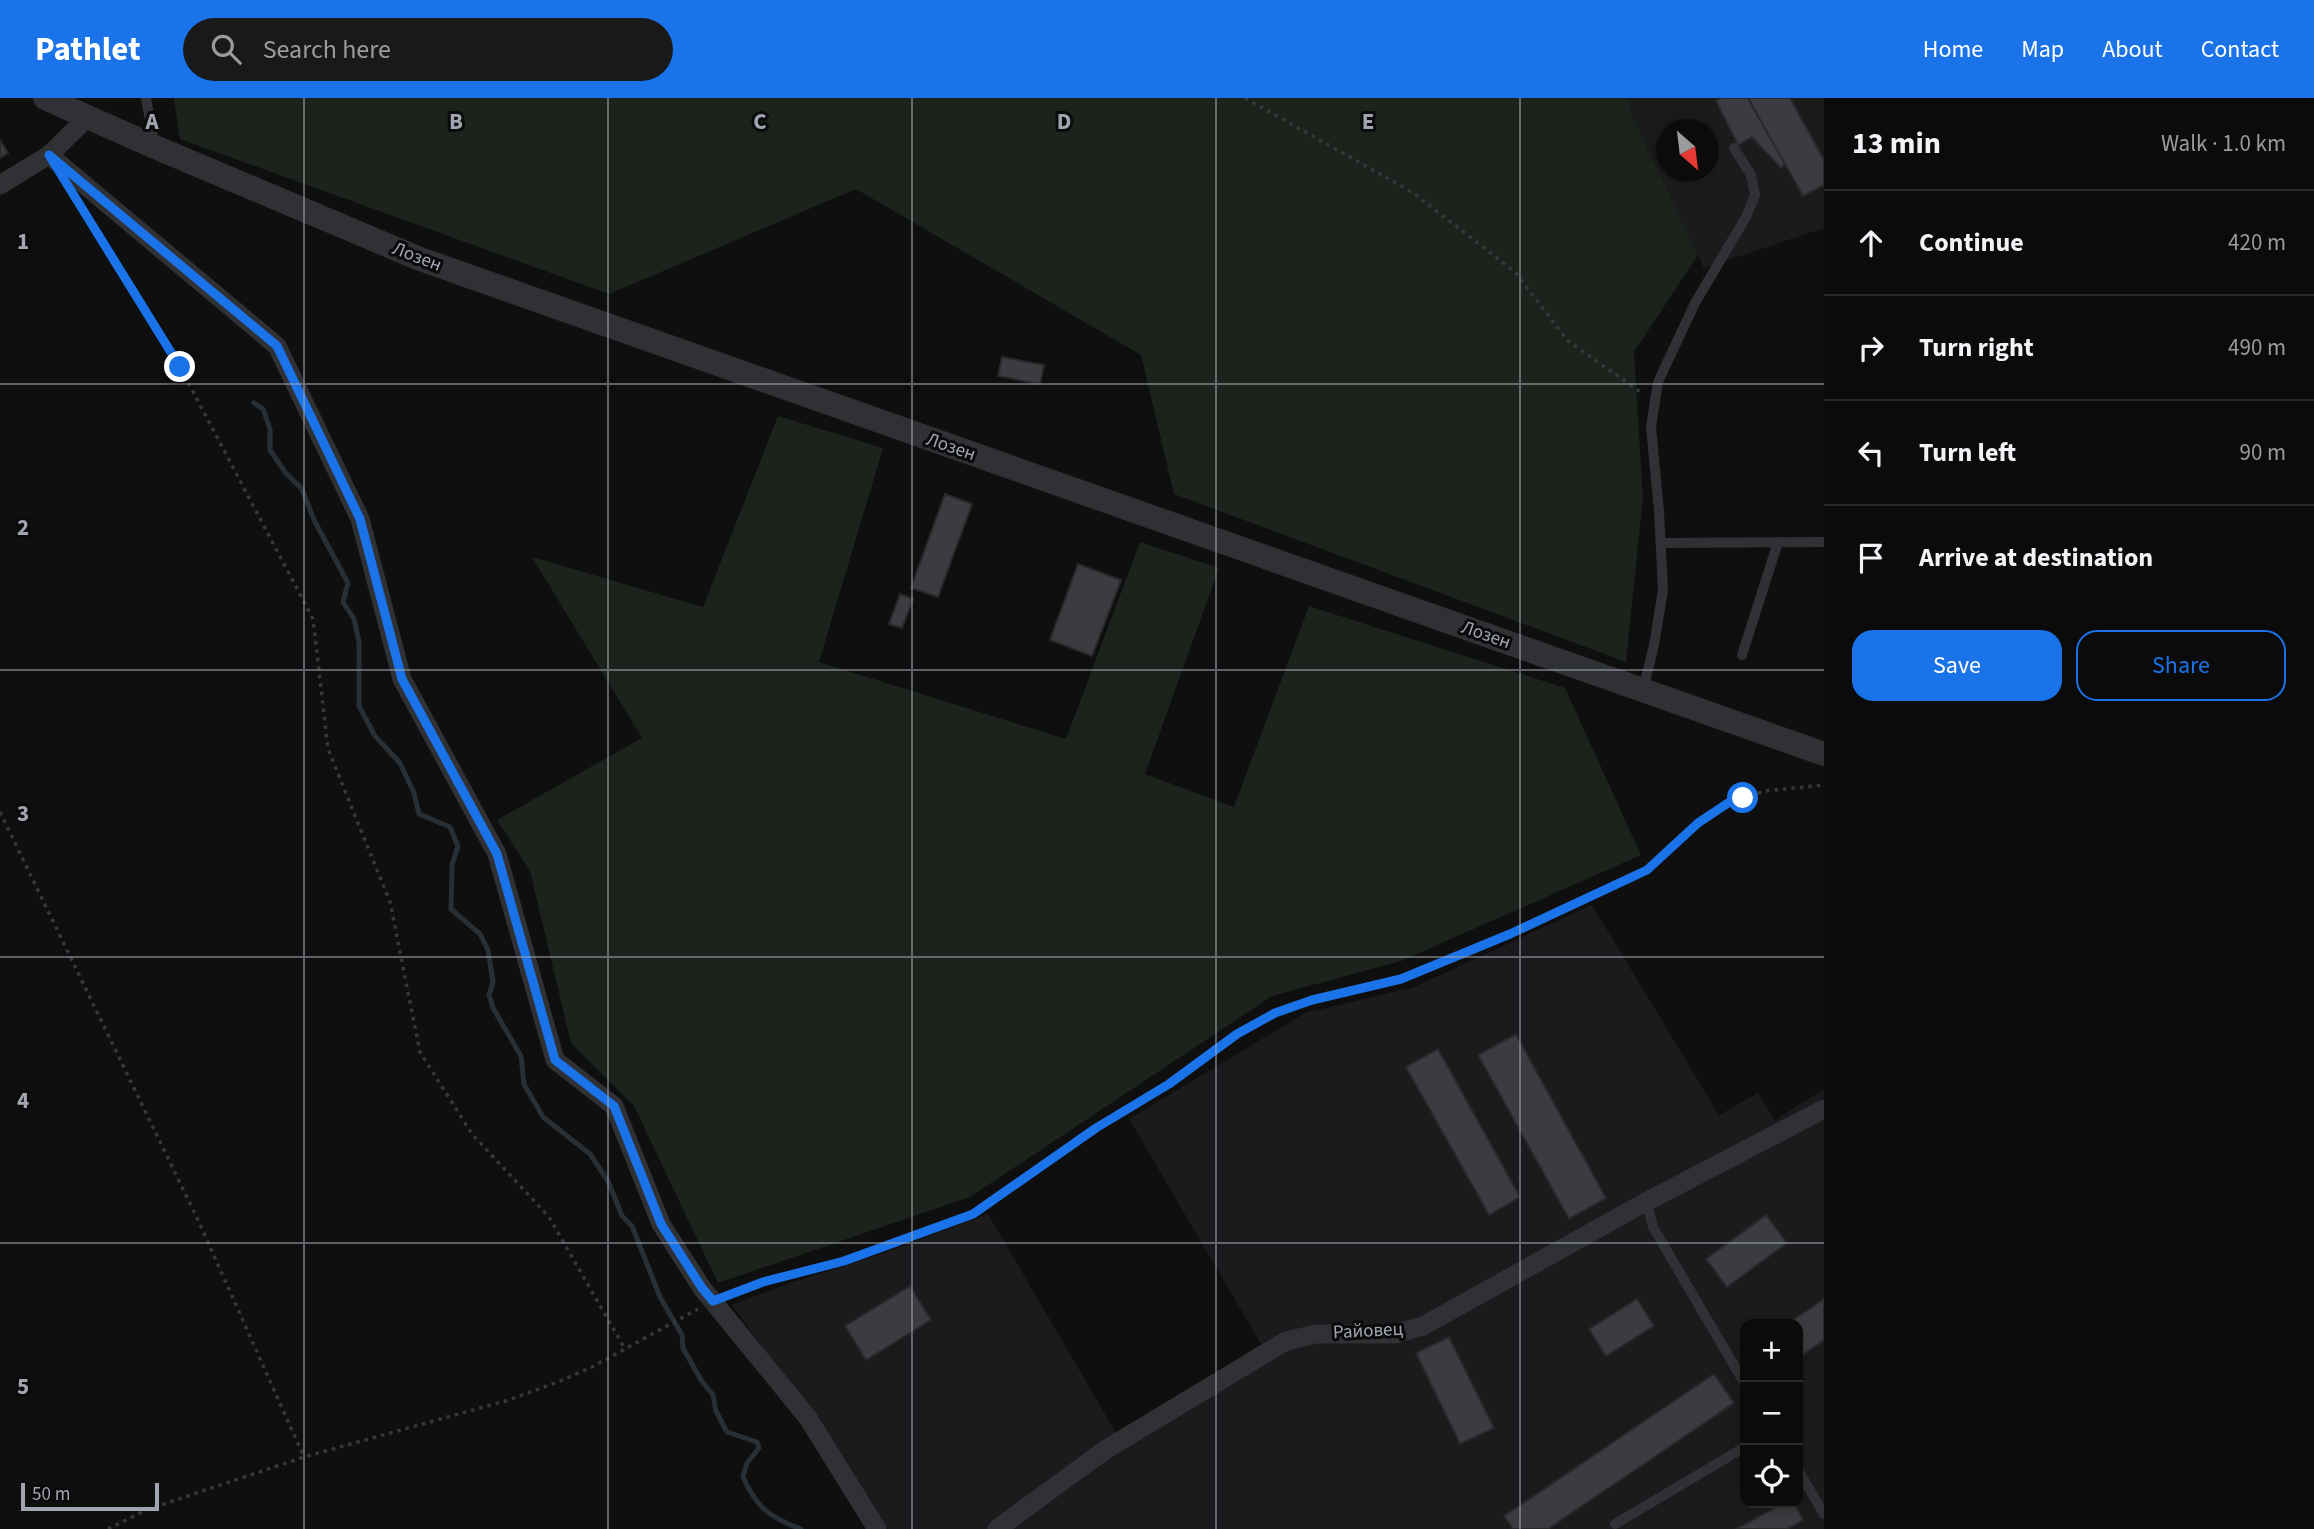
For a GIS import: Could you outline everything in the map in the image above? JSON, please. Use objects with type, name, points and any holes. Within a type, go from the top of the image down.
[{"type":"street","name":"Лозен","points":[[45,98],[155,148],[420,259],[1824,754]]},
{"type":"street","points":[[0,185],[49,155],[87,118]]},
{"type":"street","points":[[49,155],[277,346],[360,519],[402,679],[497,854],[555,1060],[614,1106],[661,1224],[702,1288],[808,1418],[877,1529]]},
{"type":"street","name":"Райовец","points":[[997,1529],[1105,1450],[1286,1340],[1316,1334],[1394,1334],[1423,1326],[1646,1201],[1824,1109]]},
{"type":"lane","points":[[146,98],[155,148]]},
{"type":"lane","points":[[1643,690],[1654,645],[1662,590],[1661,543],[1651,427],[1658,382],[1695,303],[1746,216],[1755,195],[1751,175],[1734,148]]},
{"type":"lane","points":[[1742,655],[1778,542]]},
{"type":"lane","points":[[1661,543],[1824,542]]},
{"type":"lane","points":[[1646,1201],[1653,1227],[1744,1382]]},
{"type":"lane","points":[[1615,1524],[1740,1450]]},
{"type":"lane","points":[[1803,1478],[1824,1514]]},
{"type":"path","points":[[1245,98],[1412,192],[1515,272],[1568,341],[1655,402]]},
{"type":"path","points":[[78,202],[180,367],[313,619],[328,749],[390,902],[420,1052],[472,1134],[550,1217],[625,1349]]},
{"type":"path","points":[[713,1301],[763,1282],[844,1261],[973,1214],[1096,1128],[1169,1084],[1237,1034],[1275,1013],[1312,1000],[1401,979],[1510,934],[1647,870],[1698,823],[1728,803],[1765,791],[1824,785]]},
{"type":"path","points":[[0,812],[197,1218],[304,1457]]},
{"type":"path","points":[[108,1529],[146,1510],[304,1457],[509,1400],[560,1381],[688,1314]]},
{"type":"shaded area","points":[[174,98],[1628,98],[1630,111],[1656,166],[1656,182],[1664,182],[1698,255],[1634,352],[1643,497],[1626,662],[1174,494],[1141,355],[856,189],[609,294],[180,139]]},
{"type":"shaded area","points":[[1628,98],[1824,98],[1824,228],[1704,268],[1663,182],[1719,182],[1719,119],[1656,119],[1656,166],[1630,111]]},
{"type":"shaded area","points":[[778,416],[883,448],[819,662],[1066,739],[1140,542],[1219,568],[1145,774],[1234,807],[1309,606],[1565,688],[1641,855],[1401,961],[1272,996],[970,1197],[718,1283],[634,1106],[571,1043],[530,871],[497,820],[642,738],[532,557],[703,607]]},
{"type":"shaded area","points":[[1592,905],[1719,1115],[1758,1093],[1775,1120],[1824,1089],[1824,1529],[888,1529],[867,1503],[812,1415],[732,1305],[988,1214],[1118,1436],[1261,1344],[1129,1119],[1305,1013],[1414,987]]},
{"type":"building","points":[[1721,98],[1748,98],[1785,164],[1781,168],[1752,137],[1738,145],[1716,101]]},
{"type":"building","points":[[1748,98],[1790,98],[1824,160],[1824,185],[1803,196]]},
{"type":"building","points":[[0,140],[8,153],[0,158]]},
{"type":"building","points":[[1002,357],[1044,365],[1040,384],[998,376]]},
{"type":"building","points":[[945,494],[972,504],[938,597],[911,588]]},
{"type":"building","points":[[1078,564],[1121,580],[1092,656],[1050,640]]},
{"type":"building","points":[[900,594],[913,599],[902,628],[889,624]]},
{"type":"building","points":[[1516,1034],[1606,1198],[1569,1219],[1478,1055]]},
{"type":"building","points":[[1438,1049],[1520,1197],[1489,1215],[1406,1067]]},
{"type":"building","points":[[1766,1215],[1787,1243],[1727,1287],[1706,1259]]},
{"type":"building","points":[[910,1286],[931,1320],[866,1360],[845,1326]]},
{"type":"building","points":[[1637,1299],[1654,1326],[1606,1356],[1589,1329]]},
{"type":"building","points":[[1824,1299],[1824,1340],[1803,1355],[1803,1319],[1794,1319]]},
{"type":"building","points":[[1449,1337],[1494,1428],[1460,1444],[1416,1353]]},
{"type":"building","points":[[1714,1374],[1734,1403],[1548,1529],[1513,1529],[1504,1516]]},
{"type":"building","points":[[1775,1508],[1797,1508],[1803,1520],[1787,1529],[1736,1529]]},
{"type":"waterway","points":[[254,403],[263,409],[270,429],[270,450],[285,472],[302,489],[314,520],[348,583],[343,602],[354,619],[359,642],[359,706],[375,736],[400,763],[414,793],[419,814],[450,827],[458,846],[452,865],[451,909],[480,934],[488,950],[493,982],[489,995],[493,1008],[521,1056],[524,1084],[543,1117],[590,1154],[608,1181],[622,1216],[632,1226],[660,1297],[682,1335],[683,1348],[713,1395],[716,1411],[727,1432],[757,1442],[759,1448],[747,1463],[743,1477],[753,1497],[772,1515],[801,1529]]},
{"type":"route","points":[[180,367],[49,155],[277,346],[360,519],[402,679],[497,854],[555,1060],[614,1106],[661,1224],[713,1301],[763,1282],[844,1261],[973,1214],[1096,1128],[1169,1084],[1237,1034],[1275,1013],[1312,1000],[1401,979],[1510,934],[1647,870],[1714,811],[1743,798]]}]
